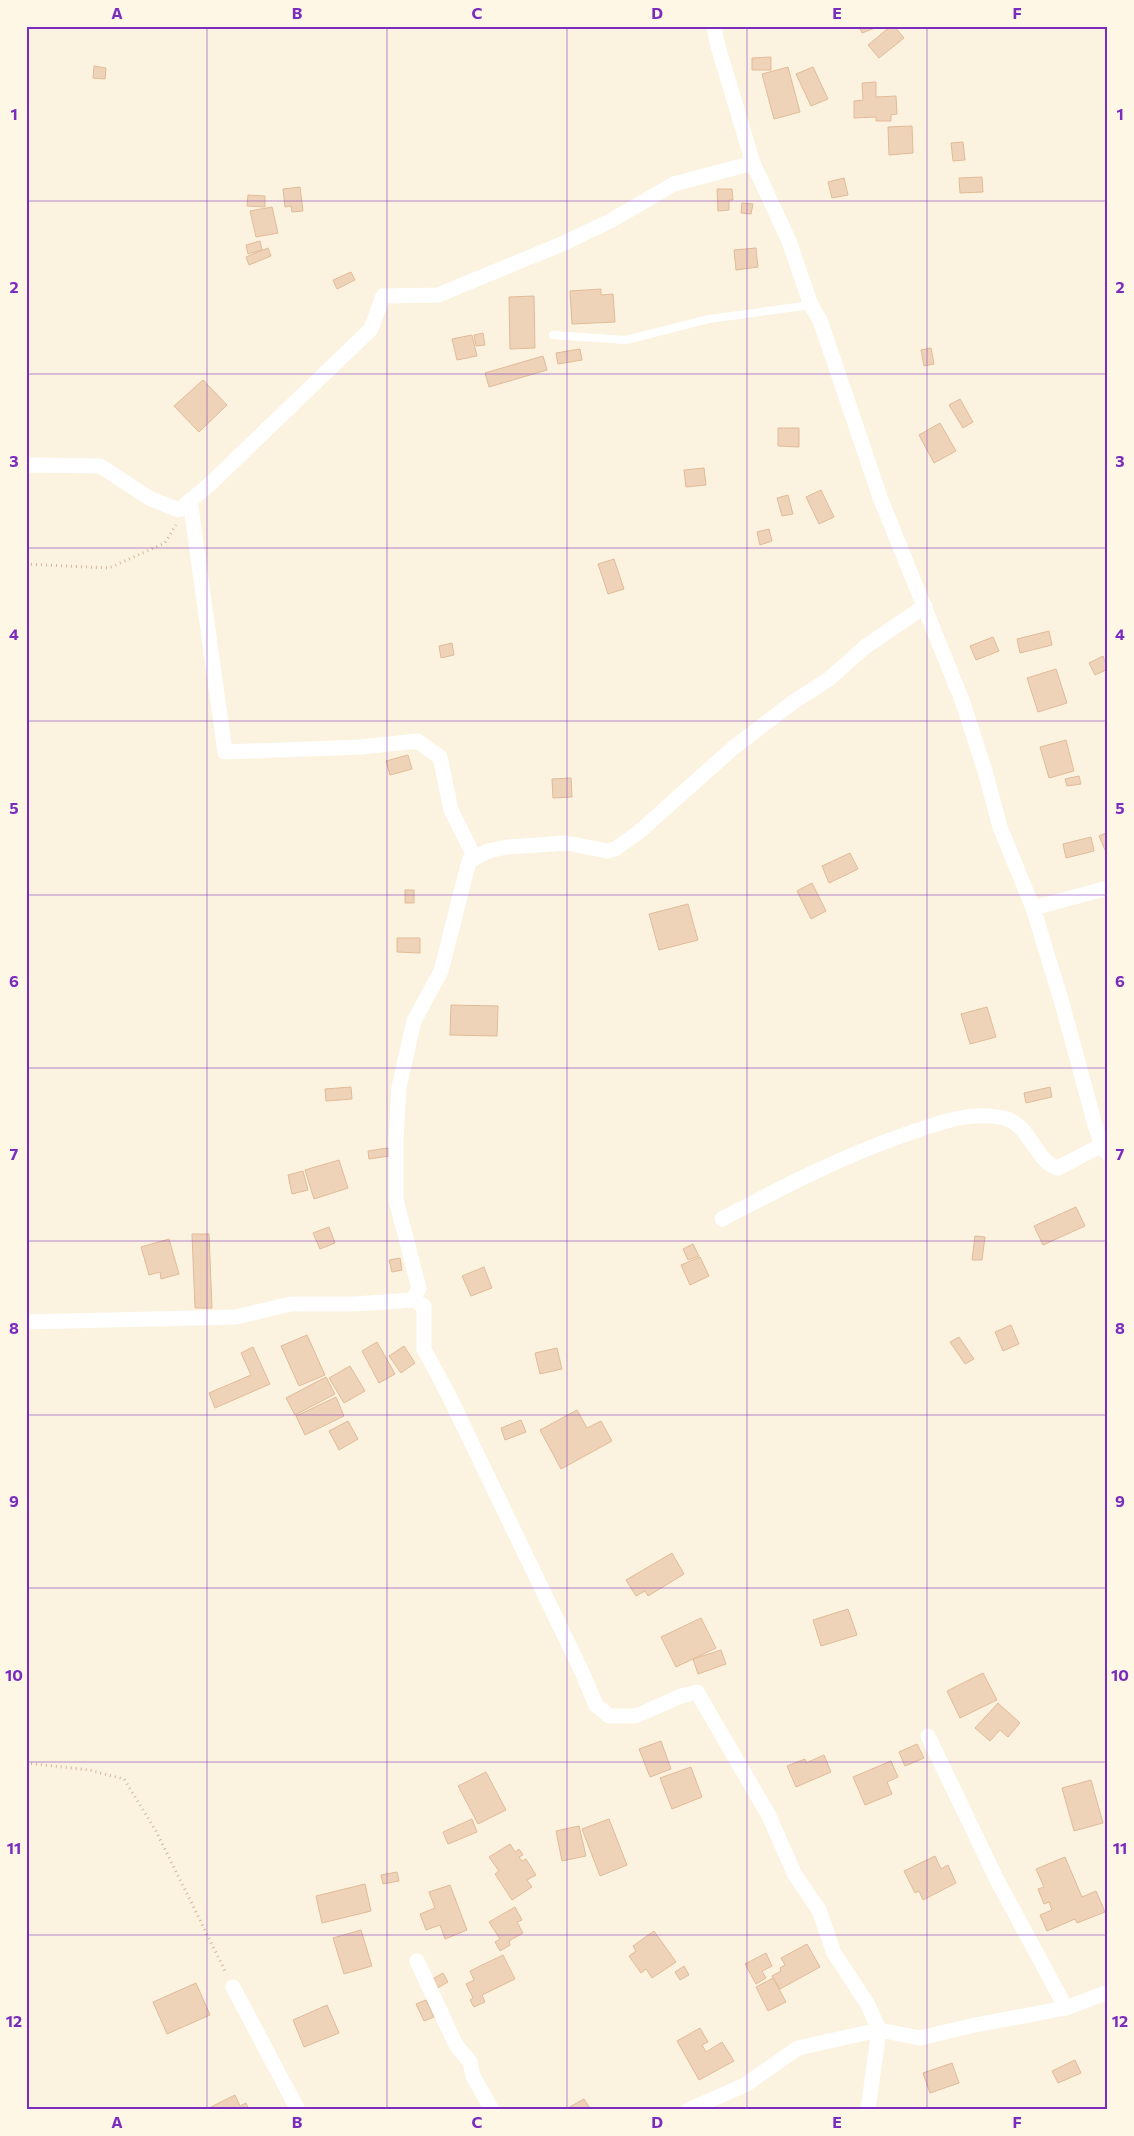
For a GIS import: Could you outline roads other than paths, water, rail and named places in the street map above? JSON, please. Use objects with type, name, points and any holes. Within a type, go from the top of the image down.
[{"type":"street","points":[[714,26],[716,43],[753,163],[789,241],[811,305],[820,320],[881,500],[962,700],[985,771],[1000,827],[1033,908],[1062,1003],[1069,1036],[1105,1150],[1060,1168],[1055,1168],[1046,1160],[1024,1130],[1012,1121],[1001,1118],[959,1117],[870,1147],[801,1178],[722,1219]]},
{"type":"street","points":[[26,465],[100,466],[151,499],[179,510],[209,485],[371,328],[383,296],[438,295],[562,244],[612,220],[674,184],[753,163]]},
{"type":"street","points":[[190,500],[225,752],[361,747],[417,741],[440,757],[450,810],[475,858]]},
{"type":"street","points":[[413,1300],[419,1288],[396,1200],[396,1137],[399,1087],[414,1021],[441,971],[469,861],[488,851],[507,847],[566,843],[607,851],[615,849],[639,832],[733,748],[792,703],[829,679],[865,647],[925,606]]},
{"type":"street","points":[[1033,908],[1108,888]]},
{"type":"street","points":[[26,1322],[236,1316],[291,1304],[355,1304],[413,1300],[424,1306],[424,1349],[491,1483],[596,1705],[609,1716],[636,1716],[682,1696],[697,1692],[768,1814],[795,1875],[819,1910],[834,1952],[868,2005],[879,2030],[868,2110]]},
{"type":"street","points":[[928,1736],[996,1878],[1066,2008]]},
{"type":"street","points":[[417,1961],[456,2045],[470,2062],[473,2076],[492,2110]]},
{"type":"street","points":[[233,1987],[298,2110]]},
{"type":"street","points":[[688,2110],[746,2085],[798,2048],[879,2030],[920,2038],[975,2025],[1066,2008],[1108,1992]]},
{"type":"lane","points":[[552,335],[626,340],[709,319],[811,305]]}]
